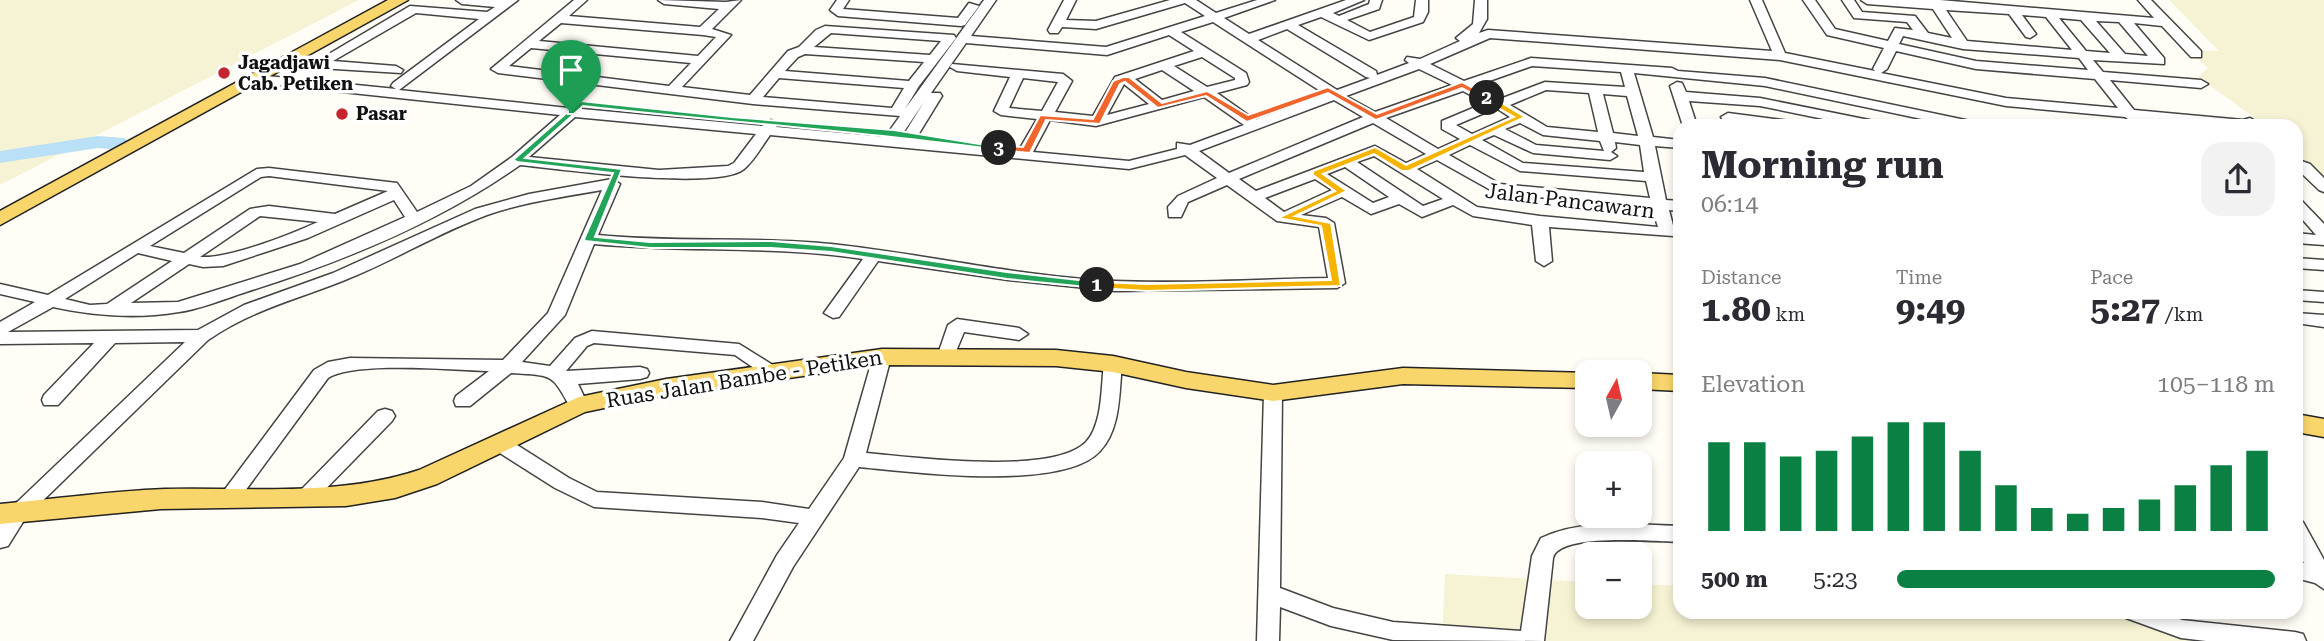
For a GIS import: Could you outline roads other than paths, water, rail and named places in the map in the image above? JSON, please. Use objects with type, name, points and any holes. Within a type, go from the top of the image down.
[{"type":"main road","points":[[0,219],[400,0]]},
{"type":"main road","name":"Ruas Jalan Bambe - Petiken","points":[[9,513],[161,499],[346,496],[395,488],[428,477],[579,405],[666,387],[881,357],[1056,358],[1113,364],[1186,380],[1273,393],[1403,376],[1575,380]]},
{"type":"main road","points":[[1652,382],[1673,383]]},
{"type":"main road","points":[[2303,424],[2324,428]]},
{"type":"street","points":[[462,0],[509,2]]},
{"type":"street","points":[[581,0],[498,69],[753,100],[896,113],[913,85],[950,38],[829,29],[820,33],[804,50]]},
{"type":"street","points":[[664,0],[732,3]]},
{"type":"street","points":[[843,0],[836,10],[838,12],[961,22],[977,0]]},
{"type":"street","points":[[899,139],[957,67],[990,0]]},
{"type":"street","points":[[899,139],[1001,0]]},
{"type":"street","points":[[1046,46],[1070,0]]},
{"type":"street","points":[[1057,23],[1100,25],[1186,0],[1332,92],[1496,188],[1673,205]]},
{"type":"street","points":[[971,39],[1107,51],[1269,0]]},
{"type":"street","points":[[1250,38],[1358,0]]},
{"type":"street","points":[[1337,20],[1375,6],[1376,0]]},
{"type":"street","points":[[1323,13],[1364,35],[1373,36],[1419,19],[1422,0]]},
{"type":"street","points":[[1481,0],[1483,31]]},
{"type":"street","points":[[1483,31],[1490,0]]},
{"type":"street","points":[[1756,0],[1778,54]]},
{"type":"street","points":[[1809,0],[1829,31],[1976,65],[2201,83]]},
{"type":"street","points":[[1848,0],[1858,15],[1911,19],[1924,36]]},
{"type":"street","points":[[1867,0],[1936,3],[2164,22]]},
{"type":"street","points":[[2144,0],[2196,54]]},
{"type":"street","points":[[398,86],[509,2]]},
{"type":"street","points":[[703,31],[732,3]]},
{"type":"street","points":[[1936,3],[1963,45]]},
{"type":"street","points":[[396,70],[319,64],[414,9],[490,16]]},
{"type":"street","points":[[2012,10],[2030,34]]},
{"type":"street","points":[[2049,13],[2132,116]]},
{"type":"street","points":[[2085,16],[2122,59]]},
{"type":"street","points":[[557,19],[725,35],[672,90]]},
{"type":"street","points":[[1857,119],[1859,102],[1870,69],[1891,46],[1899,31],[1963,45],[2160,60],[2123,19]]},
{"type":"street","points":[[1289,25],[1371,74]]},
{"type":"street","points":[[1018,74],[1000,110],[1096,122],[1207,93],[1243,79],[1171,31]]},
{"type":"street","points":[[261,76],[899,139],[1129,165],[1415,61],[1483,31],[1778,54],[1870,69],[2018,99],[2132,116],[2174,119]]},
{"type":"street","points":[[526,44],[702,60]]},
{"type":"street","points":[[1665,45],[1688,119]]},
{"type":"street","points":[[753,100],[793,54],[804,50],[933,60]]},
{"type":"street","points":[[1096,122],[1116,82],[1204,52]]},
{"type":"street","points":[[1332,92],[1371,74],[1415,61],[1498,103],[1543,131],[1673,143]]},
{"type":"street","points":[[1175,214],[1176,207],[1183,199],[1229,178],[1376,117],[1535,61],[1760,82],[1941,119]]},
{"type":"street","points":[[1165,66],[1249,122]]},
{"type":"street","points":[[957,67],[1064,78],[1065,81],[1024,154]]},
{"type":"street","points":[[1626,68],[1647,141],[1652,177],[1660,204]]},
{"type":"street","points":[[775,74],[913,85]]},
{"type":"street","points":[[261,76],[398,86],[576,108]]},
{"type":"street","points":[[1126,79],[1161,106]]},
{"type":"street","points":[[1632,92],[1545,86],[1447,124],[1468,140],[1520,167],[1652,177]]},
{"type":"street","points":[[1595,90],[1614,175]]},
{"type":"street","points":[[1680,96],[1766,103],[1835,119]]},
{"type":"street","points":[[1722,99],[1730,119]]},
{"type":"street","points":[[0,289],[108,312],[179,307],[232,292],[306,268],[415,220],[476,189],[517,160],[576,108]]},
{"type":"street","points":[[2132,116],[2240,119]]},
{"type":"street","points":[[1405,169],[1521,117]]},
{"type":"street","points":[[0,540],[9,513],[220,321],[250,307],[352,271],[480,213],[514,202],[615,178],[731,170],[739,166],[769,126]]},
{"type":"street","points":[[1494,129],[1533,149],[1610,156]]},
{"type":"street","points":[[589,239],[650,245],[771,245],[831,249],[1007,275],[1115,286],[1337,283],[1326,223],[1283,218],[1184,147]]},
{"type":"street","name":"Jalan Pancawarn","points":[[1255,197],[1375,150],[1453,200],[1481,213],[1664,233],[1668,230],[1660,204]]},
{"type":"street","points":[[517,160],[615,178]]},
{"type":"street","points":[[1346,161],[1422,212],[1453,200]]},
{"type":"street","points":[[2303,166],[2324,187]]},
{"type":"street","points":[[0,329],[260,172],[394,187],[415,220]]},
{"type":"street","points":[[1316,173],[1371,209],[1401,198]]},
{"type":"street","points":[[463,401],[508,366],[556,315],[615,178]]},
{"type":"street","points":[[1283,218],[1342,191]]},
{"type":"street","points":[[136,248],[203,262],[227,260],[302,235],[397,193]]},
{"type":"street","points":[[1544,194],[1544,261]]},
{"type":"street","points":[[108,312],[259,211],[337,219]]},
{"type":"street","points":[[2303,212],[2324,234]]},
{"type":"street","points":[[2303,238],[2324,240]]},
{"type":"street","points":[[833,313],[873,256]]},
{"type":"street","points":[[2303,263],[2324,265]]},
{"type":"street","points":[[2303,296],[2324,298]]},
{"type":"street","points":[[2303,317],[2324,321]]},
{"type":"street","points":[[946,357],[957,325],[1019,334]]},
{"type":"street","points":[[0,338],[201,336]]},
{"type":"street","points":[[560,375],[581,342],[592,337],[739,350],[770,372]]},
{"type":"street","points":[[51,400],[108,339]]},
{"type":"street","points":[[741,641],[785,561],[854,459],[881,357]]},
{"type":"street","points":[[230,497],[327,368],[340,364],[508,366],[560,375],[640,373]]},
{"type":"street","points":[[854,459],[1023,468],[1079,456],[1091,450],[1101,436],[1113,364]]},
{"type":"street","points":[[560,375],[579,405]]},
{"type":"street","points":[[1268,641],[1273,393]]},
{"type":"street","points":[[306,497],[385,416]]},
{"type":"street","points":[[499,443],[562,483],[594,499],[762,510],[816,518]]},
{"type":"street","points":[[1269,593],[1331,617],[1393,631],[1532,641],[1542,558],[1544,549],[1550,543],[1597,534],[1673,534]]},
{"type":"street","points":[[2303,541],[2323,578]]},
{"type":"street","points":[[2303,572],[2323,578]]},
{"type":"street","points":[[2153,619],[2181,629],[2295,641]]},
{"type":"waterway","points":[[0,157],[98,142],[124,144]]},
{"type":"place","name":"Jagadjawi Cab. Petiken","points":[[224,73]]},
{"type":"place","name":"Pasar","points":[[342,114]]}]
